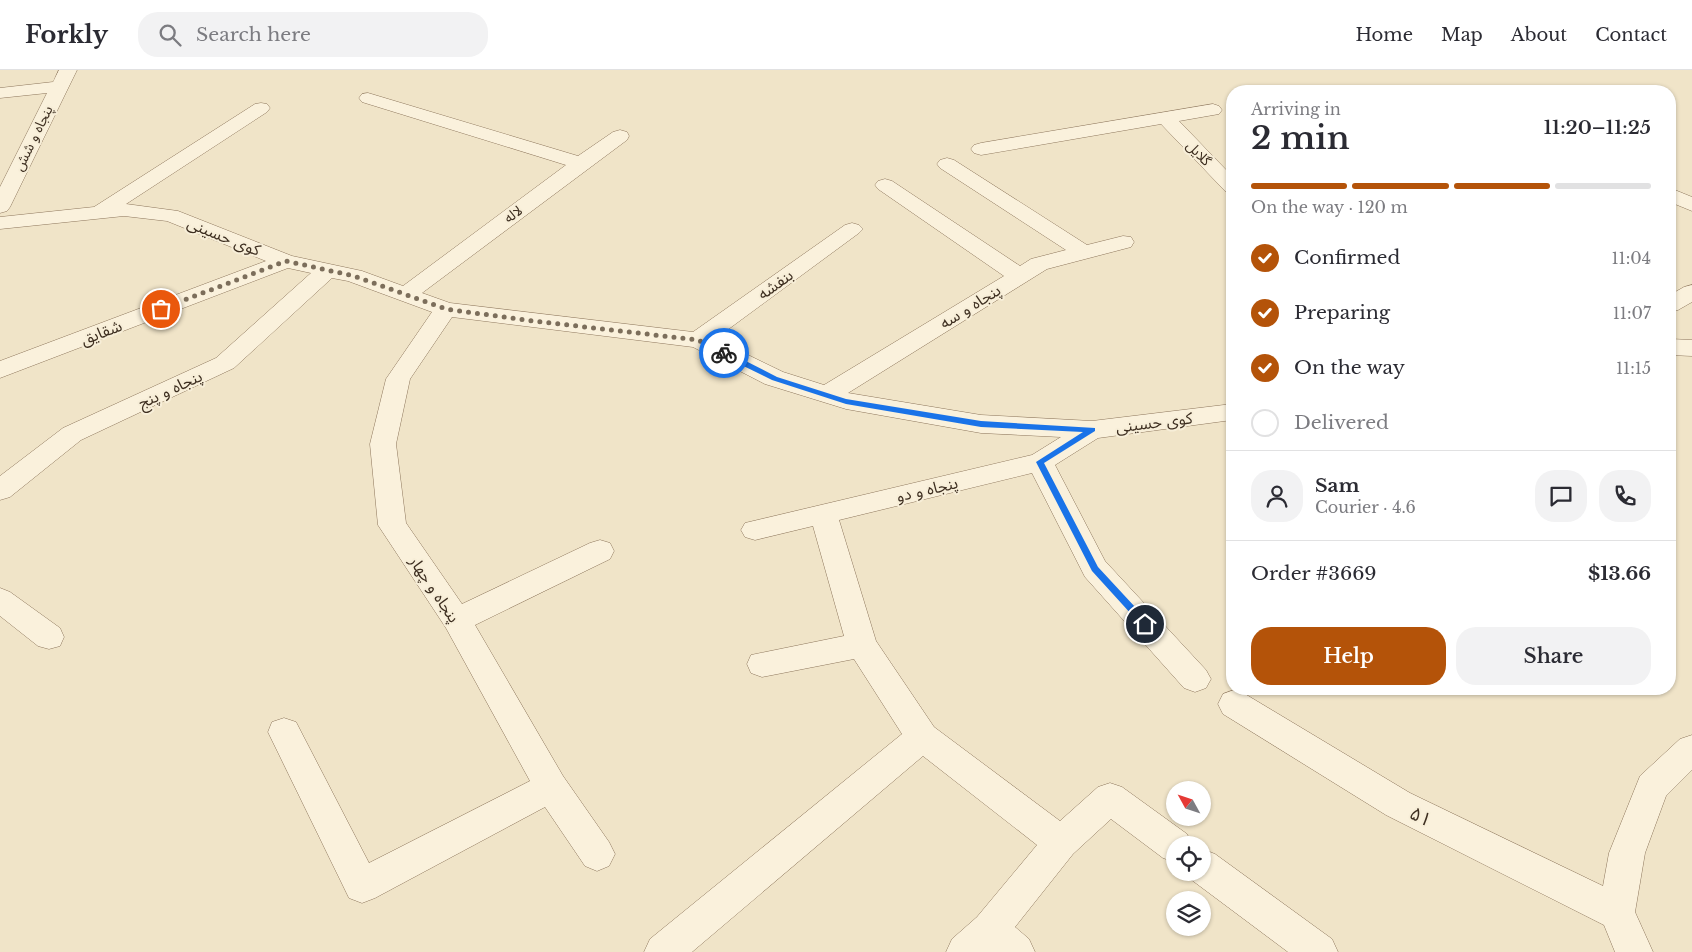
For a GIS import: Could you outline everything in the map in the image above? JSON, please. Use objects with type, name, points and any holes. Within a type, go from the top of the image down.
[{"type":"street","name":"پنجاه و شش","points":[[0,207],[68,70]]},
{"type":"street","points":[[0,94],[58,87]]},
{"type":"street","points":[[368,98],[581,163]]},
{"type":"street","points":[[99,213],[260,108]]},
{"type":"street","points":[[981,148],[1213,110]]},
{"type":"street","name":"گلایل","points":[[1165,118],[1226,181]]},
{"type":"street","name":"لاله","points":[[406,294],[620,136]]},
{"type":"street","points":[[947,164],[1083,252]]},
{"type":"street","points":[[885,185],[1019,276]]},
{"type":"street","points":[[1676,197],[1692,205]]},
{"type":"street","name":"کوی حسینی","points":[[0,223],[124,210],[171,215],[286,261],[354,276],[446,309],[698,340],[774,378],[846,401],[981,424],[1092,430],[1226,413]]},
{"type":"street","name":"بنفشه","points":[[698,340],[852,229]]},
{"type":"street","name":"پنجاه و سه","points":[[827,395],[1039,264],[1123,242]]},
{"type":"street","name":"شقایق","points":[[0,370],[286,261]]},
{"type":"street","name":"پنجاه و پنج","points":[[0,490],[72,434],[225,363],[328,270]]},
{"type":"street","points":[[1676,301],[1692,292]]},
{"type":"street","name":"پنجاه و چهار","points":[[446,309],[398,378],[384,444],[392,525],[457,620],[551,787],[597,854]]},
{"type":"street","name":"پنجاه و دو","points":[[755,530],[1040,462],[1092,430]]},
{"type":"street","points":[[1040,462],[1095,569],[1195,679]]},
{"type":"street","points":[[823,514],[862,645],[922,737],[1061,842]]},
{"type":"street","points":[[457,620],[600,551]]},
{"type":"street","points":[[0,600],[49,638]]},
{"type":"street","points":[[762,664],[862,645]]},
{"type":"street","name":"۵۱","points":[[1234,704],[1398,804],[1617,912]]},
{"type":"street","points":[[284,732],[362,886],[551,787]]},
{"type":"street","points":[[663,952],[922,737]]},
{"type":"street","points":[[1634,952],[1617,912],[1627,853],[1652,787],[1692,749]]},
{"type":"street","points":[[991,945],[1061,842],[1110,798],[1166,839]]},
{"type":"street","points":[[1211,873],[1319,952]]},
{"type":"way so far","points":[[161,309],[286,261],[354,276],[446,309],[698,340],[724,353]]},
{"type":"route","points":[[724,353],[774,378],[846,401],[981,424],[1092,430],[1040,462],[1095,569],[1145,624]]}]
